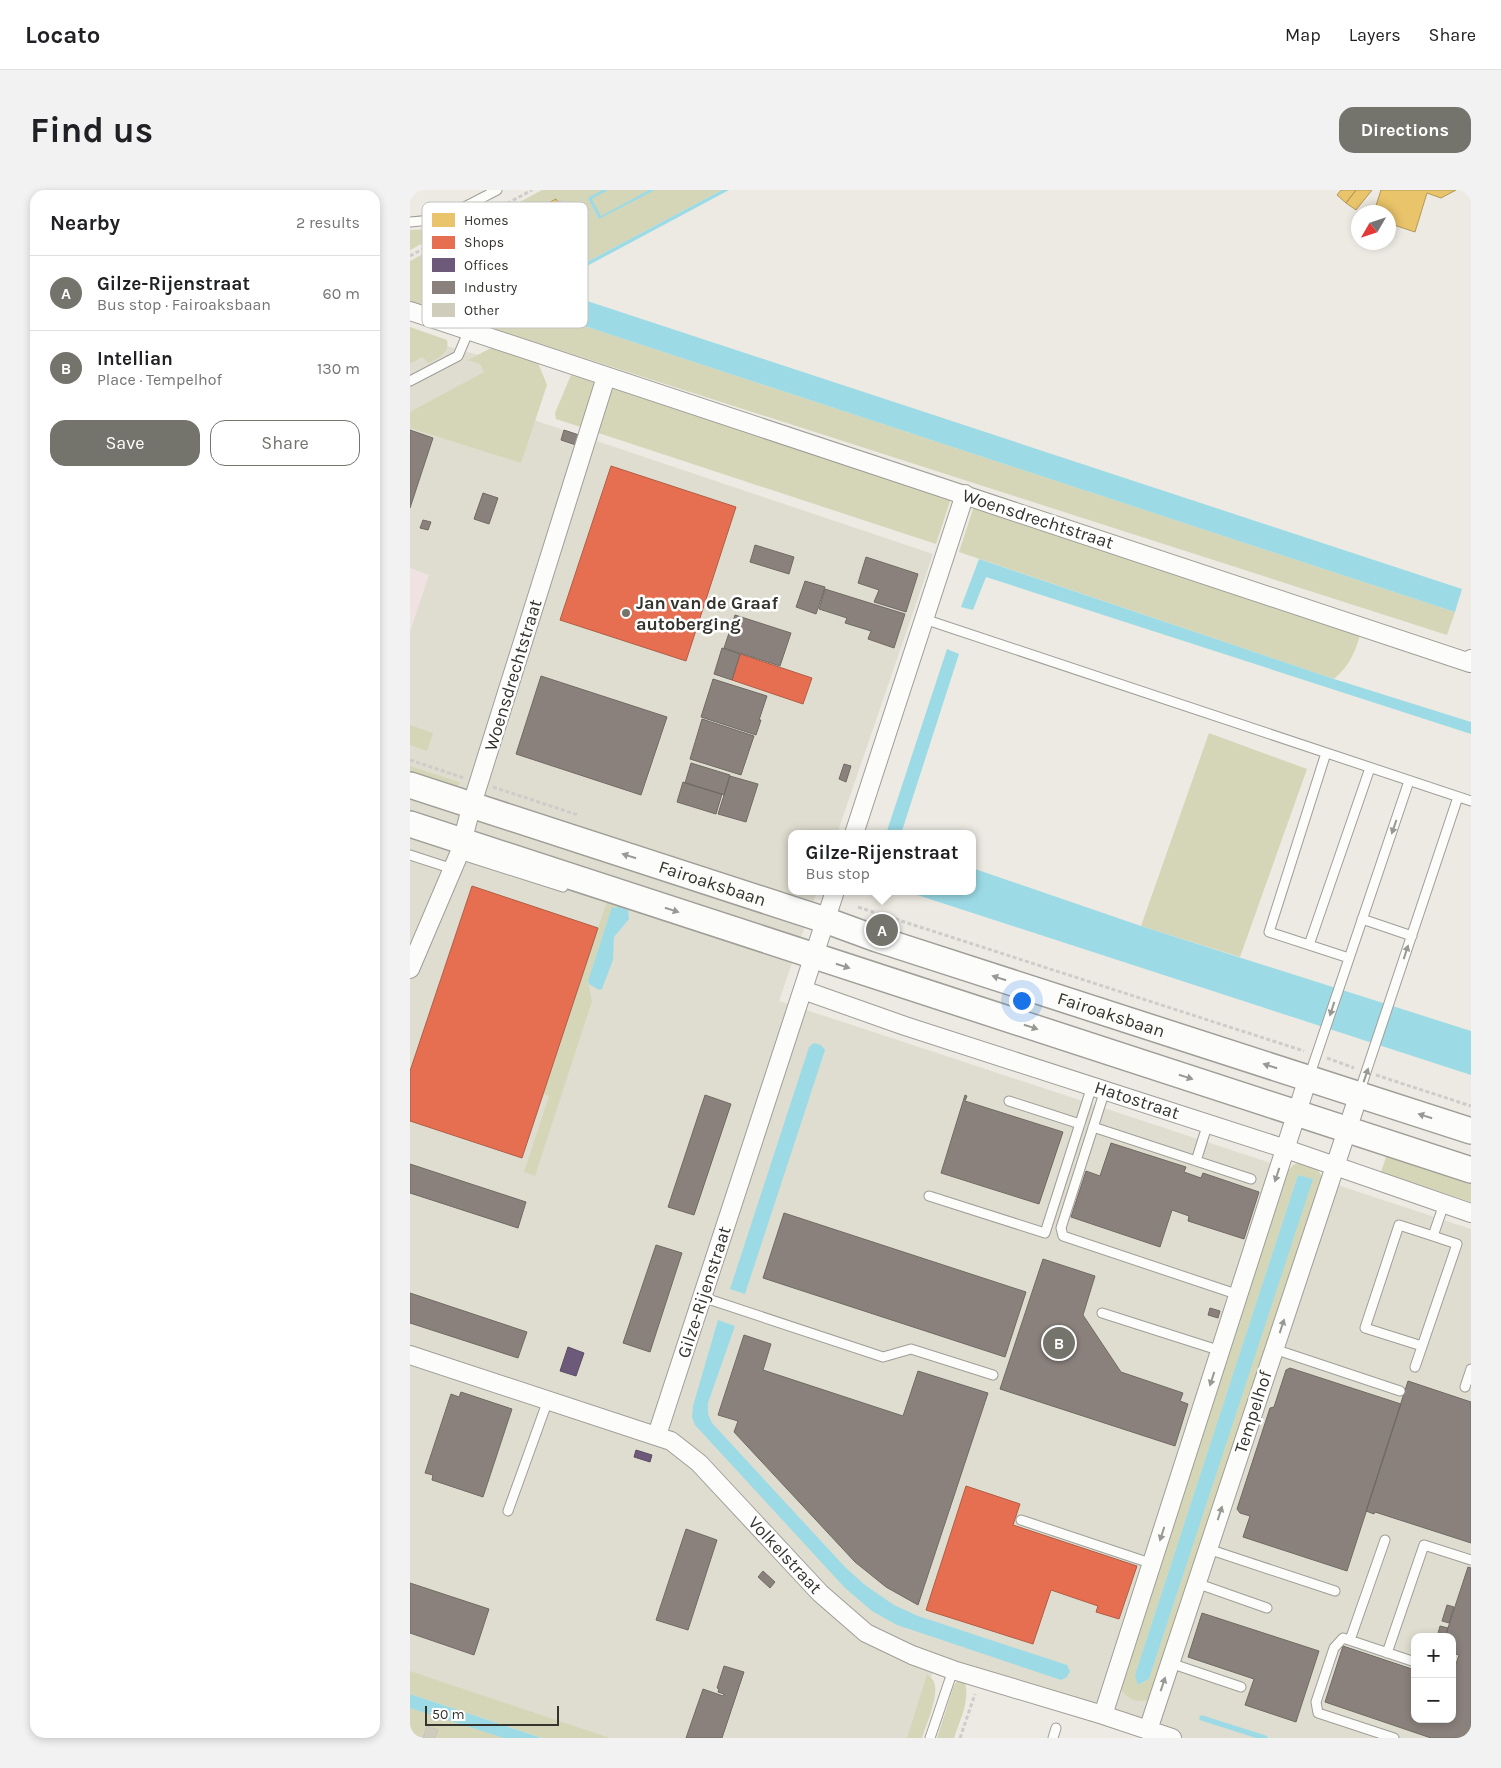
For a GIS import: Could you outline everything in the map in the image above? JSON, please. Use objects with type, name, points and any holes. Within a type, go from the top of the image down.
[{"type":"main road","name":"Fairoaksbaan","points":[[410,785],[788,892]]},
{"type":"main road","name":"Fairoaksbaan","points":[[410,824],[458,855],[813,957],[1471,1170]]},
{"type":"main road","name":"Fairoaksbaan","points":[[799,895],[831,904],[877,939],[1308,1078],[1363,1083],[1471,1131]]},
{"type":"street","name":"Woensdrechtstraat","points":[[410,311],[422,315]]},
{"type":"street","name":"Woensdrechtstraat","points":[[463,328],[606,377],[1470,661]]},
{"type":"street","name":"Woensdrechtstraat","points":[[410,969],[458,855],[472,804],[606,377]]},
{"type":"street","points":[[855,830],[965,494]]},
{"type":"street","name":"Gilze-Rijenstraat","points":[[657,1435],[831,904]]},
{"type":"street","name":"Hatostraat","points":[[802,990],[905,1026],[1286,1148],[1471,1213]]},
{"type":"street","points":[[1103,1715],[1308,1078]]},
{"type":"street","name":"Tempelhof","points":[[1148,1730],[1363,1083]]},
{"type":"street","name":"Volkelstraat","points":[[410,1355],[671,1441],[699,1463],[820,1593],[866,1633],[912,1655],[953,1670],[1103,1715],[1172,1738]]},
{"type":"lane","points":[[474,202],[497,190]]},
{"type":"lane","points":[[410,381],[458,356],[469,330]]},
{"type":"lane","points":[[924,619],[1471,801]]},
{"type":"lane","points":[[1326,753],[1269,932],[1349,958]]},
{"type":"lane","points":[[1309,945],[1370,768]]},
{"type":"lane","points":[[1308,1078],[1409,781]]},
{"type":"lane","points":[[1363,1083],[1458,797]]},
{"type":"lane","points":[[410,855],[458,855],[573,890]]},
{"type":"lane","points":[[1362,919],[1412,936]]},
{"type":"lane","points":[[929,1196],[1045,1233],[1080,1124],[1098,1088]]},
{"type":"lane","points":[[1098,1088],[1093,1127],[1061,1228],[1063,1236],[1239,1295]]},
{"type":"lane","points":[[1009,1101],[1080,1124]]},
{"type":"lane","points":[[1196,1161],[1208,1124]]},
{"type":"lane","points":[[1093,1127],[1251,1179]]},
{"type":"lane","points":[[1433,1236],[1444,1204]]},
{"type":"lane","points":[[1415,1367],[1457,1244],[1399,1225],[1365,1328],[1422,1346]]},
{"type":"lane","points":[[702,1297],[883,1356],[911,1349],[993,1375]]},
{"type":"lane","points":[[1102,1312],[1221,1351]]},
{"type":"lane","points":[[1274,1349],[1400,1391]]},
{"type":"lane","points":[[1465,1387],[1471,1369]]},
{"type":"lane","points":[[508,1511],[548,1400]]},
{"type":"lane","points":[[1021,1520],[1153,1564]]},
{"type":"lane","points":[[1350,1640],[1385,1540]]},
{"type":"lane","points":[[1387,1652],[1424,1545],[1471,1560]]},
{"type":"lane","points":[[1208,1549],[1336,1591]]},
{"type":"lane","points":[[1196,1583],[1267,1608]]},
{"type":"lane","points":[[1394,1738],[1318,1713],[1316,1702],[1334,1648],[1343,1638],[1411,1661]]},
{"type":"lane","points":[[1170,1663],[1241,1687]]},
{"type":"lane","points":[[930,1738],[953,1670]]},
{"type":"lane","points":[[1053,1738],[1056,1728]]},
{"type":"path","points":[[510,202],[532,190]]},
{"type":"path","points":[[558,202],[561,200],[562,202]]},
{"type":"path","points":[[410,256],[422,250]]},
{"type":"path","name":"Fairoaksbaan","points":[[831,904],[1316,1055],[1363,1083],[1471,1106]]},
{"type":"path","points":[[960,1738],[980,1678]]},
{"type":"shaded area","points":[[421,339],[522,367],[504,410],[933,554],[838,830],[788,830],[788,895],[816,895],[779,1001],[1471,1229],[1471,1738],[1143,1738],[991,1690],[934,1664],[918,1738],[565,1738],[410,1687],[410,364],[423,357]]},
{"type":"shaded area","points":[[410,568],[429,575],[410,632]]},
{"type":"green space","points":[[542,190],[722,190],[588,261],[588,202],[520,202]]},
{"type":"green space","points":[[410,230],[422,230],[422,244],[410,250]]},
{"type":"green space","points":[[422,255],[422,306],[410,302],[410,261]]},
{"type":"green space","points":[[410,327],[447,340],[445,352],[428,363],[423,357],[410,364]]},
{"type":"green space","points":[[588,327],[1455,612],[1447,635],[491,328]]},
{"type":"green space","points":[[491,348],[538,363],[547,385],[521,463],[410,428],[410,412],[484,372],[480,364],[468,360]]},
{"type":"green space","points":[[571,375],[951,498],[936,544],[556,419],[555,413]]},
{"type":"green space","points":[[974,506],[1361,631],[1357,645],[1348,663],[1334,679],[959,552]]},
{"type":"green space","points":[[410,725],[433,733],[427,751],[410,745]]},
{"type":"green space","points":[[1209,733],[1307,769],[1240,957],[1141,926]]},
{"type":"green space","points":[[410,766],[459,782],[460,784],[446,791],[410,780]]},
{"type":"green space","points":[[608,898],[620,901],[617,908],[612,907],[588,981],[592,1001],[535,1176],[524,1172],[549,1096],[543,1094]]},
{"type":"green space","points":[[1388,1151],[1471,1178],[1471,1202],[1381,1172]]},
{"type":"green space","points":[[1298,1163],[1317,1169],[1323,1178],[1153,1698],[1143,1701],[1133,1700],[1122,1691],[1120,1686],[1286,1174],[1293,1165]],"holes":[[[1298,1175],[1312,1179],[1149,1679],[1139,1685],[1135,1675]]]},
{"type":"green space","points":[[410,1671],[610,1738],[542,1738],[410,1694]]},
{"type":"green space","points":[[927,1674],[935,1685],[932,1709],[922,1738],[907,1738]]},
{"type":"green space","points":[[958,1680],[965,1682],[966,1696],[964,1710],[954,1738],[937,1738],[954,1685]]},
{"type":"green space","points":[[410,1699],[529,1738],[410,1738]]},
{"type":"water","points":[[602,190],[608,190],[592,199],[601,216],[649,190],[655,190],[599,219],[588,198]]},
{"type":"water","points":[[722,190],[729,190],[588,265],[588,261]]},
{"type":"water","points":[[588,301],[1462,589],[1455,612],[588,327]]},
{"type":"water","points":[[979,559],[1334,679],[1471,722],[1471,734],[986,577],[973,610],[961,607]]},
{"type":"water","points":[[947,649],[959,654],[902,830],[887,830]]},
{"type":"water","points":[[976,869],[1141,926],[1471,1031],[1471,1075],[917,895],[976,895]]},
{"type":"water","points":[[618,906],[628,910],[629,919],[614,937],[613,960],[602,989],[599,990],[589,984],[588,981],[612,907],[616,908]]},
{"type":"water","points":[[814,1043],[821,1045],[825,1050],[745,1294],[730,1289],[809,1047]]},
{"type":"water","points":[[1298,1175],[1313,1179],[1149,1679],[1138,1685],[1135,1675]]},
{"type":"water","points":[[718,1320],[735,1326],[708,1403],[708,1414],[712,1423],[845,1567],[865,1585],[894,1605],[918,1616],[1067,1665],[1070,1671],[1067,1677],[1061,1680],[897,1625],[872,1611],[845,1588],[695,1425],[692,1417],[693,1406]]},
{"type":"water","points":[[410,1694],[542,1738],[504,1738],[410,1708]]},
{"type":"building: Homes","points":[[1341,190],[1356,190],[1346,203],[1337,195]]},
{"type":"building: Homes","points":[[1356,190],[1372,190],[1360,205],[1351,206],[1346,203]]},
{"type":"building: Homes","points":[[1381,190],[1456,190],[1441,198],[1427,193],[1415,232],[1396,226],[1396,205],[1376,205]]},
{"type":"building: Shops","points":[[611,466],[736,507],[686,661],[560,620]]},
{"type":"building: Shops","points":[[740,654],[812,678],[803,704],[732,680]]},
{"type":"building: Shops","points":[[472,886],[598,928],[522,1158],[410,1121],[410,1071]]},
{"type":"building: Shops","points":[[966,1486],[1020,1504],[1013,1525],[1137,1566],[1119,1619],[1096,1612],[1098,1606],[1051,1590],[1033,1644],[926,1610]]},
{"type":"building: Offices","points":[[568,1347],[584,1353],[576,1376],[560,1371]]},
{"type":"building: Offices","points":[[636,1450],[652,1455],[650,1462],[634,1457]]},
{"type":"building: Industry","points":[[410,430],[433,438],[410,508]]},
{"type":"building: Industry","points":[[564,430],[579,435],[576,445],[561,440]]},
{"type":"building: Industry","points":[[483,493],[498,498],[489,524],[474,519]]},
{"type":"building: Industry","points":[[423,520],[431,522],[428,530],[420,528]]},
{"type":"building: Industry","points":[[755,545],[794,557],[789,574],[750,562]]},
{"type":"building: Industry","points":[[866,557],[918,574],[906,612],[874,602],[879,590],[858,583]]},
{"type":"building: Industry","points":[[805,581],[825,587],[816,614],[796,607]]},
{"type":"building: Industry","points":[[825,589],[905,614],[894,648],[868,639],[871,631],[845,623],[847,618],[819,609]]},
{"type":"building: Industry","points":[[735,615],[791,633],[780,666],[724,648]]},
{"type":"building: Industry","points":[[722,648],[740,654],[732,680],[714,674]]},
{"type":"building: Industry","points":[[541,676],[667,717],[641,795],[516,754]]},
{"type":"building: Industry","points":[[713,679],[767,696],[756,735],[701,717]]},
{"type":"building: Industry","points":[[702,719],[754,736],[741,775],[690,759]]},
{"type":"building: Industry","points":[[691,763],[730,775],[724,795],[685,783]]},
{"type":"building: Industry","points":[[844,764],[851,766],[846,782],[839,779]]},
{"type":"building: Industry","points":[[730,776],[758,784],[746,822],[718,814]]},
{"type":"building: Industry","points":[[683,782],[722,794],[716,814],[677,802]]},
{"type":"building: Industry","points":[[705,1095],[731,1104],[694,1215],[668,1207]]},
{"type":"building: Industry","points":[[965,1095],[967,1096],[965,1101],[1063,1132],[1039,1204],[941,1173]]},
{"type":"building: Industry","points":[[1111,1143],[1186,1167],[1184,1172],[1201,1178],[1203,1173],[1259,1192],[1244,1239],[1188,1221],[1189,1216],[1172,1210],[1160,1247],[1071,1217],[1086,1171],[1100,1176]]},
{"type":"building: Industry","points":[[410,1164],[526,1202],[518,1228],[410,1193]]},
{"type":"building: Industry","points":[[784,1213],[1026,1292],[1005,1357],[763,1278]]},
{"type":"building: Industry","points":[[656,1245],[682,1253],[650,1352],[623,1343]]},
{"type":"building: Industry","points":[[1043,1259],[1095,1276],[1083,1315],[1121,1372],[1183,1393],[1180,1401],[1188,1404],[1175,1446],[1000,1389]]},
{"type":"building: Industry","points":[[410,1293],[527,1332],[518,1358],[410,1323]]},
{"type":"building: Industry","points":[[1210,1308],[1220,1311],[1218,1318],[1208,1315]]},
{"type":"building: Industry","points":[[744,1335],[771,1344],[763,1370],[903,1416],[918,1371],[988,1393],[918,1605],[886,1587],[855,1562],[734,1432],[738,1421],[718,1415]]},
{"type":"building: Industry","points":[[1290,1368],[1401,1404],[1347,1571],[1243,1537],[1250,1516],[1240,1513],[1237,1509],[1270,1408],[1274,1407],[1286,1370]]},
{"type":"building: Industry","points":[[1408,1381],[1471,1402],[1471,1543],[1375,1512],[1374,1514],[1366,1511]]},
{"type":"building: Industry","points":[[461,1392],[512,1409],[483,1497],[432,1480],[433,1475],[425,1473],[451,1394],[459,1397]]},
{"type":"building: Industry","points":[[686,1529],[717,1540],[688,1630],[656,1620]]},
{"type":"building: Industry","points":[[1468,1567],[1471,1568],[1471,1738],[1431,1738],[1325,1702],[1343,1646],[1411,1669],[1411,1723],[1456,1723],[1456,1664],[1459,1655],[1456,1654],[1456,1633],[1446,1633]]},
{"type":"building: Industry","points":[[763,1571],[775,1582],[770,1588],[758,1577]]},
{"type":"building: Industry","points":[[410,1583],[489,1609],[474,1655],[410,1633]]},
{"type":"building: Industry","points":[[1447,1605],[1454,1607],[1449,1623],[1442,1621]]},
{"type":"building: Industry","points":[[1202,1613],[1319,1651],[1296,1722],[1245,1705],[1254,1679],[1188,1657]]},
{"type":"building: Industry","points":[[1440,1626],[1448,1628],[1446,1633],[1438,1633]]},
{"type":"building: Industry","points":[[724,1666],[744,1672],[722,1738],[686,1738],[703,1689],[723,1696],[724,1694],[718,1692],[719,1689],[717,1688]]},
{"type":"building: Other","points":[[427,1726],[438,1730],[435,1738],[423,1738]]},
{"type":"waterway","points":[[1202,1718],[1265,1738]]},
{"type":"place","name":"Jan van de Graaf autoberging","points":[[626,613]]},
{"type":"place","name":"Gilze-Rijenstraat","points":[[882,930]]},
{"type":"place","name":"Intellian","points":[[1059,1343]]}]
